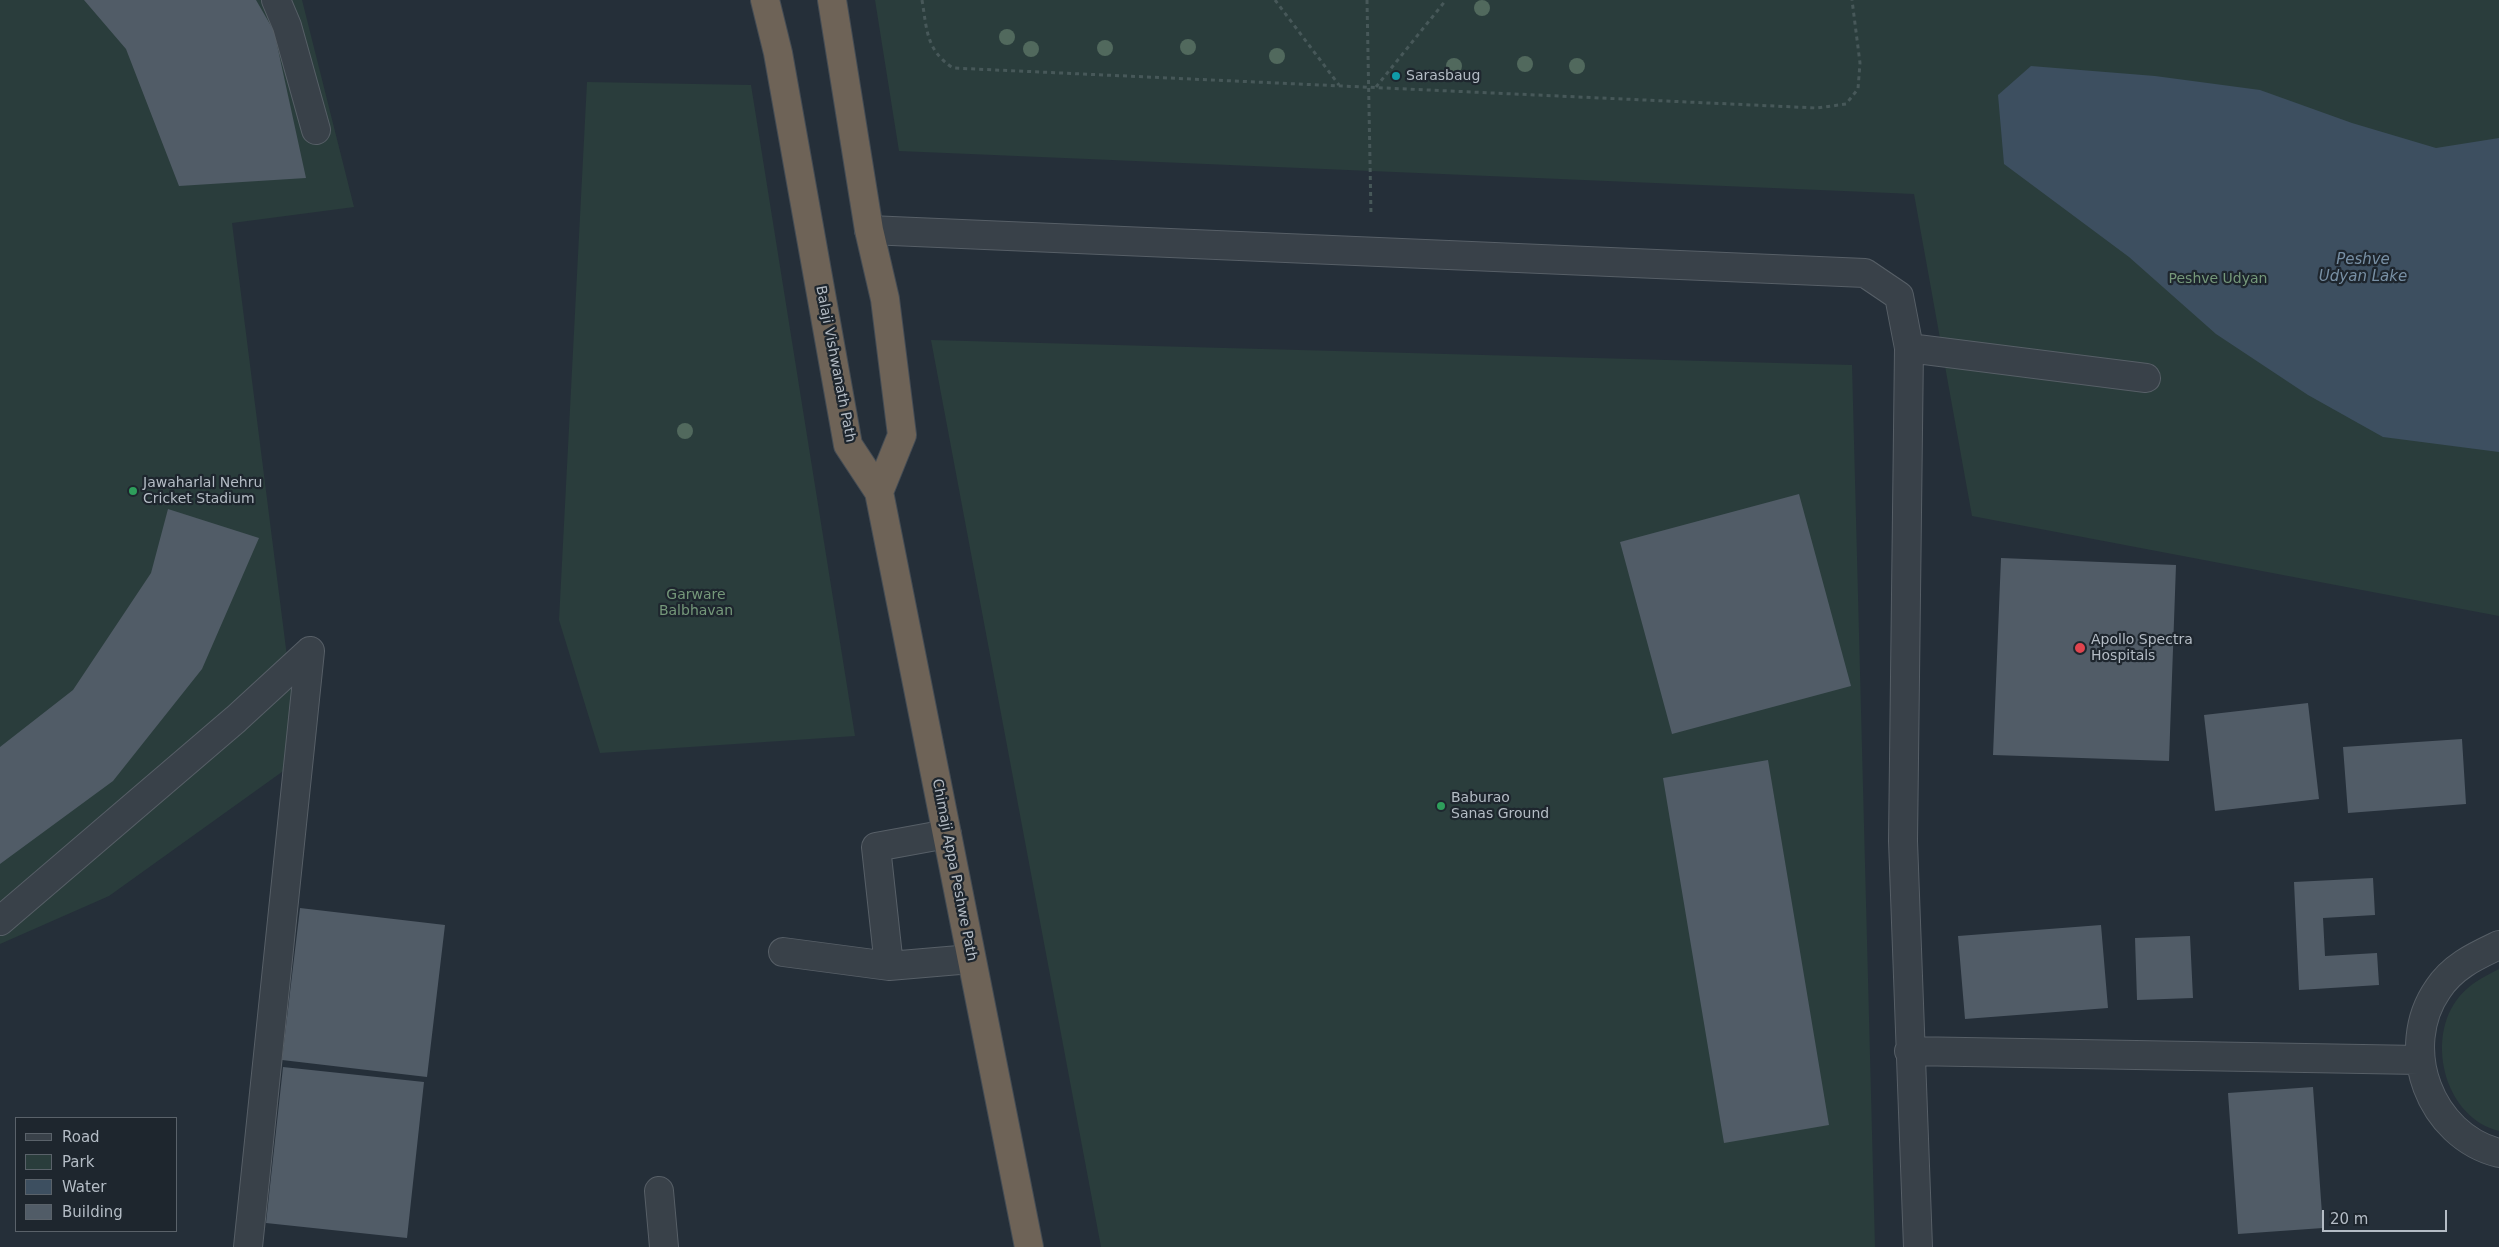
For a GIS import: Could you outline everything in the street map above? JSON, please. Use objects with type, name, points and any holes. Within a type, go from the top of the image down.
[{"type":"highway","name":"Balaji Vishwanath Path","points":[[765,0],[778,53],[848,445],[879,492]]},
{"type":"highway","points":[[832,0],[869,230],[885,299],[902,435],[879,492]]},
{"type":"highway","name":"Chimaji Appa Peshwe Path","points":[[879,492],[1029,1247]]},
{"type":"street","points":[[276,0],[287,26],[316,130]]},
{"type":"street","points":[[869,230],[1865,273],[1899,296],[1909,348],[1903,841],[1909,1051],[1918,1247]]},
{"type":"street","points":[[1909,348],[2146,378]]},
{"type":"street","points":[[0,921],[236,719],[310,651],[248,1247]]},
{"type":"street","points":[[890,966],[876,847],[947,834]]},
{"type":"street","points":[[2499,945],[2464,961],[2438,988],[2422,1022],[2419,1060],[2429,1096],[2451,1128],[2483,1149],[2499,1153]]},
{"type":"street","points":[[783,952],[890,966],[971,959]]},
{"type":"street","points":[[1909,1051],[2419,1060]]},
{"type":"street","points":[[659,1190],[664,1247]]},
{"type":"path","points":[[922,0],[929,42],[940,59],[953,68],[1817,108],[1846,104],[1858,89],[1860,62],[1852,0]]},
{"type":"path","points":[[1275,0],[1339,86]]},
{"type":"path","points":[[1367,0],[1370,184]]},
{"type":"path","points":[[1376,88],[1446,0]]},
{"type":"green space","name":"Jawaharlal Nehru Cricket Stadium","points":[[0,0],[302,0],[354,207],[232,223],[300,759],[109,896],[0,944]]},
{"type":"green space","name":"Peshve Udyan","points":[[875,0],[2499,0],[2499,616],[1972,516],[1914,194],[899,151]]},
{"type":"green space","name":"Garware Balbhavan","points":[[587,82],[751,85],[855,736],[600,753],[559,620]]},
{"type":"green space","name":"Baburao Sanas Ground","points":[[931,340],[1852,365],[1875,1247],[1101,1247]]},
{"type":"green space","points":[[2499,969],[2499,1131],[2481,1123],[2466,1111],[2454,1095],[2446,1077],[2442,1057],[2443,1037],[2447,1018],[2456,1001],[2470,986]]},
{"type":"water","name":"Peshve Udyan Lake","points":[[2031,66],[2155,76],[2260,90],[2352,123],[2436,148],[2499,138],[2499,452],[2383,437],[2308,395],[2216,334],[2129,257],[2004,164],[1998,95]]},
{"type":"building","points":[[84,0],[256,0],[274,31],[306,178],[179,186],[126,49]]},
{"type":"building","points":[[1799,494],[1851,686],[1672,734],[1620,542]]},
{"type":"building","points":[[168,509],[259,538],[202,669],[113,781],[0,864],[0,747],[73,690],[151,573]]},
{"type":"building","points":[[2001,558],[2176,565],[2169,761],[1993,755]]},
{"type":"building","points":[[2308,703],[2319,799],[2215,811],[2204,715]]},
{"type":"building","points":[[2462,739],[2466,804],[2348,813],[2343,747]]},
{"type":"building","points":[[1768,760],[1829,1125],[1724,1143],[1663,778]]},
{"type":"building","points":[[2373,878],[2375,915],[2323,918],[2325,956],[2377,953],[2379,985],[2299,990],[2294,882]]},
{"type":"building","points":[[300,908],[445,925],[427,1077],[282,1060]]},
{"type":"building","points":[[2101,925],[2108,1008],[1965,1019],[1958,936]]},
{"type":"building","points":[[2190,936],[2193,998],[2137,1000],[2135,938]]},
{"type":"building","points":[[283,1067],[424,1082],[407,1238],[266,1223]]},
{"type":"building","points":[[2313,1087],[2323,1228],[2238,1234],[2228,1093]]},
{"type":"place","name":"Sarasbaug","points":[[1396,76]]},
{"type":"place","name":"Jawaharlal Nehru Cricket Stadium","points":[[133,491]]},
{"type":"place","name":"Apollo Spectra Hospitals","points":[[2080,648]]},
{"type":"place","name":"Baburao Sanas Ground","points":[[1441,806]]}]
